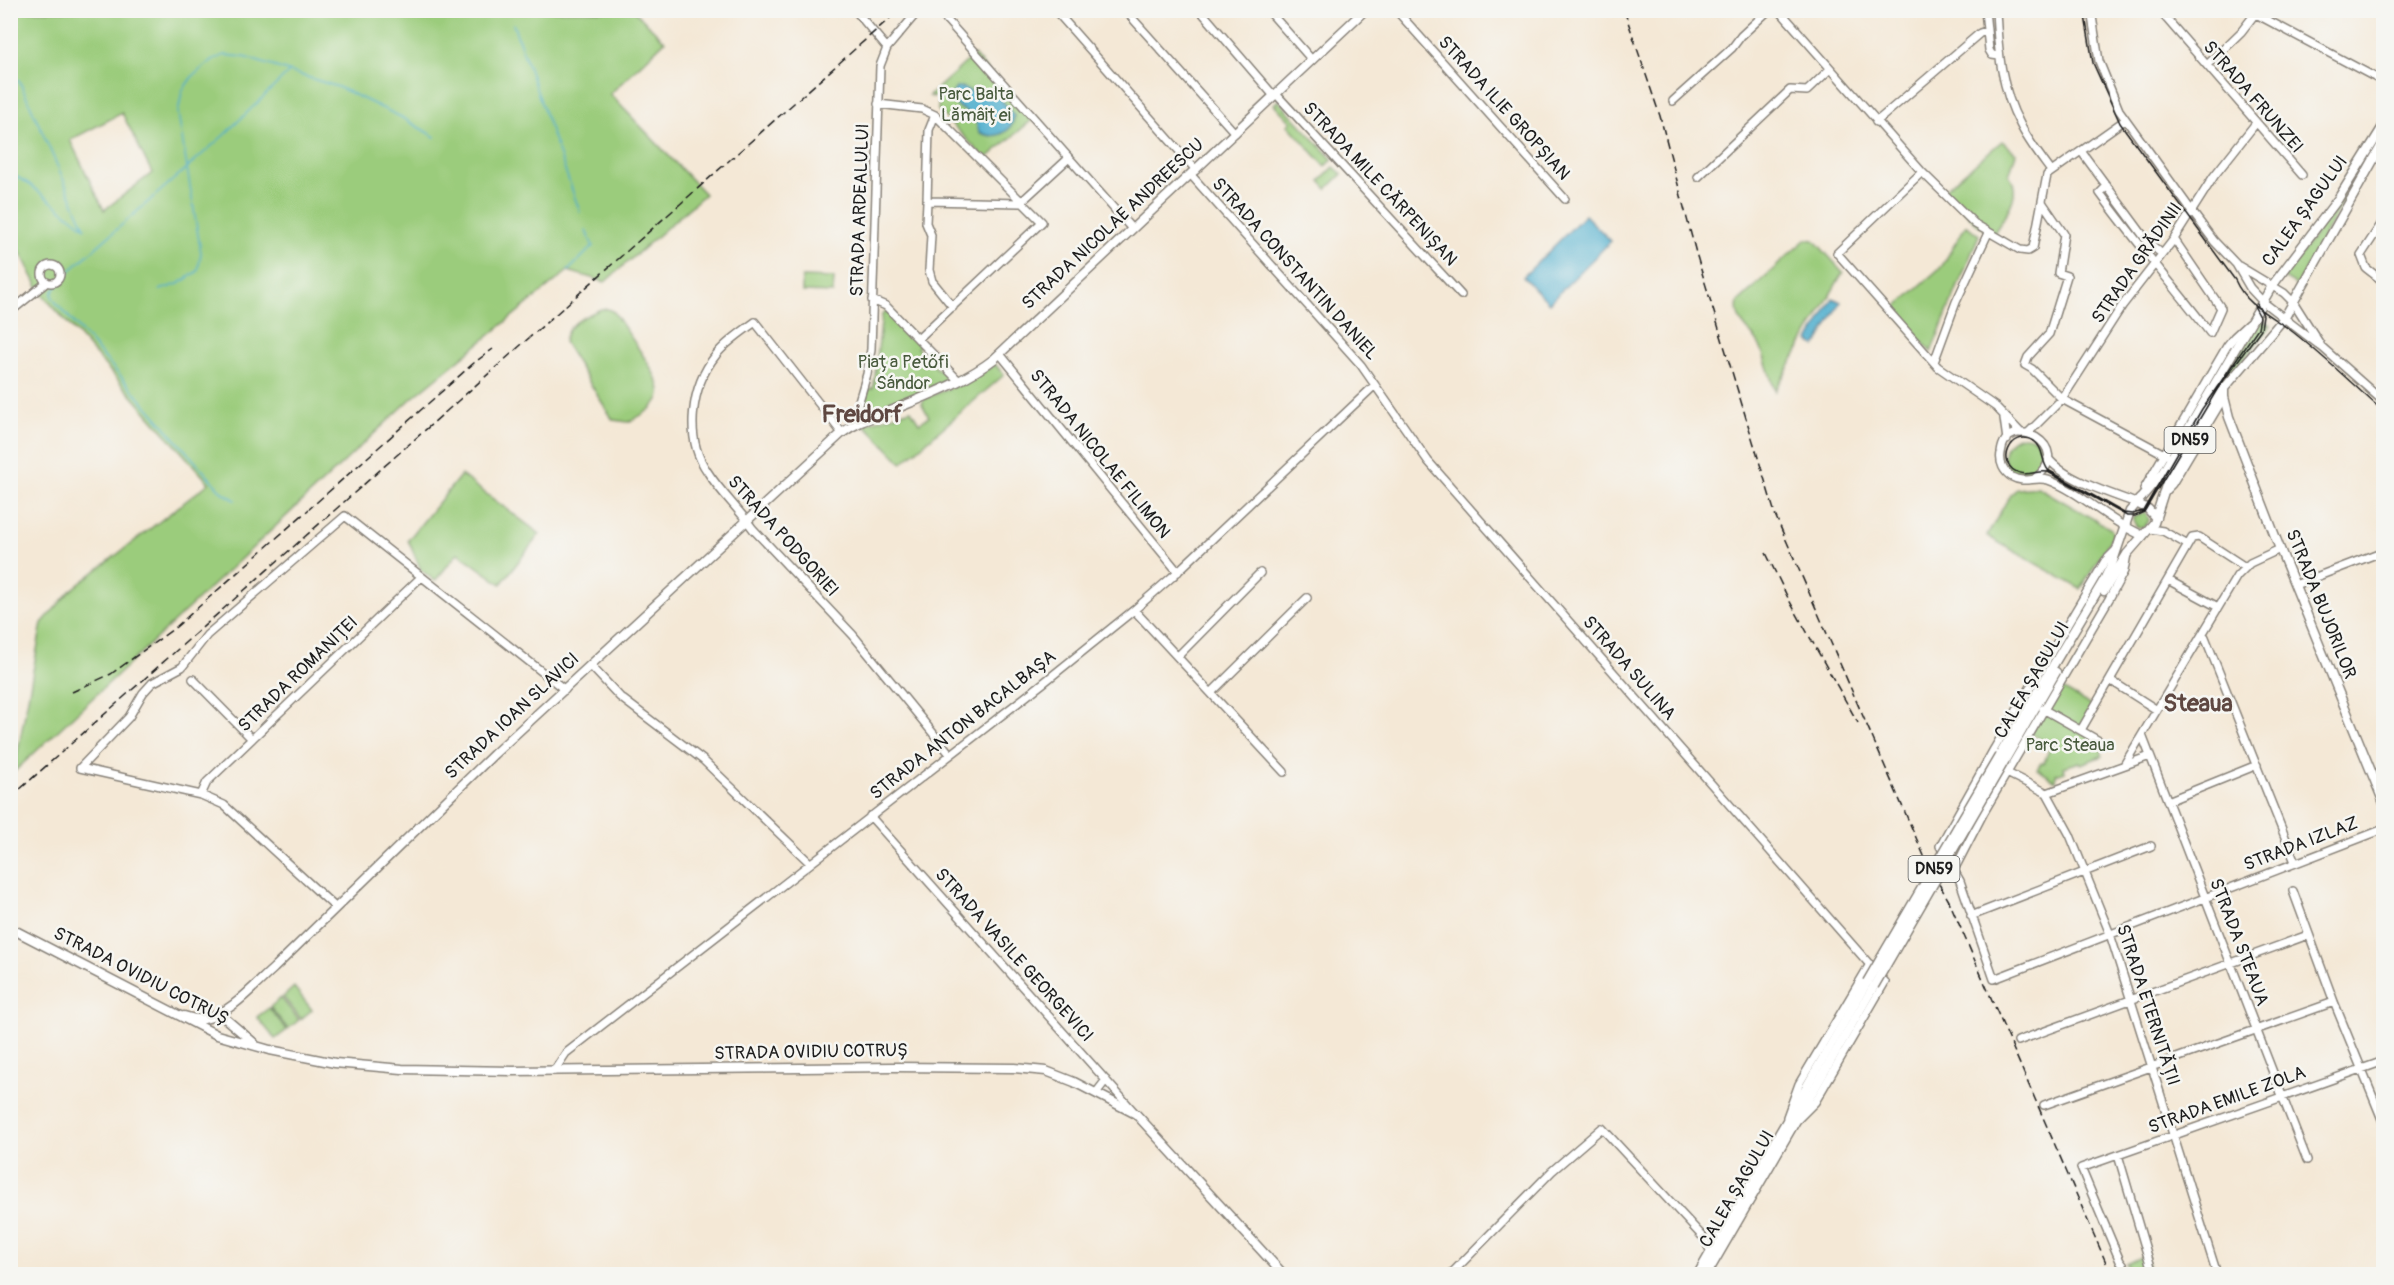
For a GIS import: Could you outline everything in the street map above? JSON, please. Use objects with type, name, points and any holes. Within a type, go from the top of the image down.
[{"type":"main road","name":"STRADA NICOLAE ANDREESCU","points":[[858,422],[895,409],[979,370],[1000,354],[1365,10]]},
{"type":"main road","name":"CALEA ȘAGULUI","points":[[2272,286],[2344,190],[2384,125]]},
{"type":"main road","name":"CALEA ȘAGULUI","points":[[2294,303],[2384,141]]},
{"type":"main road","name":"DN59","points":[[2263,302],[2272,286]]},
{"type":"main road","name":"CALEA ȘAGULUI","points":[[1707,1275],[2103,580],[2128,514],[2148,493],[2163,472],[2263,302]]},
{"type":"main road","name":"DN59","points":[[2285,317],[2294,303]]},
{"type":"main road","name":"CALEA ȘAGULUI","points":[[2002,758],[2101,594],[2127,554],[2150,529],[2156,518],[2169,476],[2215,399],[2224,392],[2285,317]]},
{"type":"main road","name":"STRADA BUJORILOR","points":[[2224,392],[2229,417],[2280,549],[2384,803]]},
{"type":"main road","name":"STRADA IOAN SLAVICI","points":[[220,1014],[274,968],[334,907],[471,777],[842,433],[858,422]]},
{"type":"main road","points":[[2136,503],[2148,509],[2156,518]]},
{"type":"main road","points":[[2124,526],[2143,536]]},
{"type":"main road","name":"STRADA OVIDIU COTRUȘ","points":[[10,928],[217,1035],[313,1059],[380,1068],[554,1071],[1014,1068],[1058,1074],[1136,1114],[1283,1275]]},
{"type":"main road","name":"CALEA ȘAGULUI","points":[[1698,1275],[1786,1123],[1871,984]]},
{"type":"main road","points":[[184,1016],[204,1019],[220,1014]]},
{"type":"main road","name":"STRADA OVIDIU COTRUȘ","points":[[220,1014],[260,1047]]},
{"type":"street","points":[[855,10],[887,48]]},
{"type":"street","name":"STRADA ARDEALULUI","points":[[858,422],[856,411],[870,361],[880,66],[887,48],[920,10]]},
{"type":"street","points":[[938,10],[1132,229]]},
{"type":"street","name":"STRADA CONSTANTIN DANIEL","points":[[1055,10],[1361,365],[1375,385]]},
{"type":"street","points":[[1125,10],[1234,133]]},
{"type":"street","name":"STRADA MILE CĂRPENIȘAN","points":[[1200,10],[1275,95],[1461,294]]},
{"type":"street","points":[[1268,10],[1312,60]]},
{"type":"street","name":"STRADA ILIE GROPȘIAN","points":[[1396,10],[1565,199]]},
{"type":"street","points":[[1673,101],[1732,48],[1741,36],[1769,10]]},
{"type":"street","points":[[1985,10],[1990,53],[1999,56]]},
{"type":"street","points":[[1995,10],[1999,56],[2013,110],[2021,127],[2051,171]]},
{"type":"street","points":[[2091,10],[2099,62],[2125,120],[2214,241],[2236,264],[2250,288],[2263,302],[2323,348],[2384,402]]},
{"type":"street","name":"STRADA FRUNZEI","points":[[2159,10],[2302,175]]},
{"type":"street","points":[[1782,11],[1874,120],[1922,172],[1970,220],[1988,233],[2020,250],[2030,251],[2034,244],[2045,179],[2051,171],[2125,120]]},
{"type":"street","points":[[2207,65],[2241,32],[2257,12],[2384,82]]},
{"type":"street","points":[[1874,120],[1980,33],[1986,31]]},
{"type":"street","points":[[1698,177],[1791,90],[1807,92],[1830,69]]},
{"type":"street","points":[[878,104],[922,109],[935,115],[1042,222],[918,339]]},
{"type":"street","points":[[935,115],[929,129],[926,223],[931,235],[930,276],[953,307]]},
{"type":"street","name":"STRADA GRĂDINII","points":[[2025,433],[2043,421],[2062,399],[2122,306],[2174,239],[2214,176],[2256,123]]},
{"type":"street","points":[[2081,151],[2148,242],[2162,254]]},
{"type":"street","points":[[927,201],[1017,204],[1069,158]]},
{"type":"street","points":[[1922,172],[1837,253],[1934,362],[1996,408],[2025,433],[2039,438],[2046,447],[2048,458],[2046,467],[2035,478]]},
{"type":"street","points":[[2107,186],[2100,193],[2139,247],[2156,263],[2210,333],[2221,308],[2174,239]]},
{"type":"street","points":[[2042,202],[2064,234],[2058,273],[2067,276],[2049,334],[2028,357],[2025,365],[2062,399],[2166,454]]},
{"type":"street","points":[[2384,220],[2361,255],[2366,268],[2384,282]]},
{"type":"street","points":[[1934,362],[1960,293],[1988,233]]},
{"type":"street","points":[[2236,264],[2272,286],[2294,303],[2323,348]]},
{"type":"street","points":[[10,312],[44,280]]},
{"type":"street","points":[[872,300],[886,306],[958,380]]},
{"type":"street","name":"STRADA PODGORIEI","points":[[842,433],[755,322],[723,347],[711,363],[698,389],[693,419],[696,449],[703,464],[748,521],[853,635],[950,754]]},
{"type":"street","name":"CALEA ȘAGULUI","points":[[2136,503],[2228,346],[2234,337],[2251,322]]},
{"type":"street","name":"STRADA NICOLAE FILIMON","points":[[1000,354],[1178,572]]},
{"type":"street","name":"STRADA ANTON BACALBAȘA","points":[[554,1071],[566,1053],[1134,610],[1178,572],[1375,385]]},
{"type":"street","name":"STRADA SULINA","points":[[1375,385],[1428,461],[1885,982]]},
{"type":"street","name":"CALEA ȘAGULUI","points":[[2162,495],[2172,484],[2224,392]]},
{"type":"street","points":[[2217,408],[2229,417]]},
{"type":"street","points":[[2003,416],[2007,428],[2007,440],[2000,457],[2007,473],[2022,480],[2035,478],[2050,481],[2124,526]]},
{"type":"street","name":"STRADA GRĂDINII","points":[[2039,438],[2043,421]]},
{"type":"street","points":[[2007,440],[2025,433]]},
{"type":"street","points":[[2048,458],[2055,465],[2092,487],[2136,503]]},
{"type":"street","points":[[334,907],[224,805],[201,795],[80,768],[129,717],[143,693],[152,683],[182,667],[207,635],[345,516],[420,578],[565,690]]},
{"type":"street","points":[[2156,518],[2163,531]]},
{"type":"street","points":[[2150,529],[2163,531],[2188,545]]},
{"type":"street","points":[[2081,730],[2193,538],[2199,537],[2245,567]]},
{"type":"street","points":[[2124,765],[2245,567],[2280,549]]},
{"type":"street","name":"CALEA ȘAGULUI","points":[[1953,870],[1940,846],[2104,561],[2116,550]]},
{"type":"street","points":[[2295,585],[2384,551]]},
{"type":"street","name":"CALEA ȘAGULUI","points":[[1953,870],[2043,709],[2124,571],[2127,554]]},
{"type":"street","points":[[1178,656],[1260,573]]},
{"type":"street","name":"STRADA ROMANIȚEI","points":[[201,795],[207,782],[420,578]]},
{"type":"street","points":[[2168,580],[2218,608]]},
{"type":"street","points":[[1212,692],[1306,598]]},
{"type":"street","points":[[1134,610],[1284,772]]},
{"type":"street","points":[[2202,635],[2205,637],[2295,862]]},
{"type":"street","points":[[591,666],[620,697],[703,760],[810,863]]},
{"type":"street","points":[[193,679],[252,739]]},
{"type":"street","points":[[2110,680],[2157,710]]},
{"type":"street","points":[[2043,709],[2101,742]]},
{"type":"street","name":"STRADA STEAUA","points":[[2142,735],[2307,1160]]},
{"type":"street","points":[[2007,773],[2047,793],[2150,756]]},
{"type":"street","points":[[2168,801],[2257,765]]},
{"type":"street","name":"STRADA ETERNITĂȚII","points":[[2047,793],[2070,835],[2110,934],[2175,1135],[2217,1275]]},
{"type":"street","points":[[1961,809],[1960,818],[1964,823],[1980,821]]},
{"type":"street","name":"STRADA VASILE GEORGEVICI","points":[[870,816],[1136,1114]]},
{"type":"street","name":"STRADA IZLAZ","points":[[1971,916],[1994,979],[2384,829]]},
{"type":"street","points":[[1953,870],[1960,881],[1971,916],[2151,846]]},
{"type":"street","points":[[2293,891],[2334,1002],[2384,1124]]},
{"type":"street","points":[[2018,1041],[2308,935]]},
{"type":"street","name":"CALEA ȘAGULUI","points":[[1786,1123],[1791,1102],[1799,1084],[1870,964]]},
{"type":"street","name":"CALEA ȘAGULUI","points":[[1796,1120],[1815,1102],[1885,982]]},
{"type":"street","points":[[2044,1106],[2334,1002]]},
{"type":"street","name":"STRADA EMILE ZOLA","points":[[2130,1275],[2120,1261],[2081,1168],[2384,1061]]},
{"type":"street","points":[[1096,1093],[1106,1080]]},
{"type":"street","points":[[1451,1275],[1552,1171],[1602,1128],[1703,1237],[1711,1252]]},
{"type":"street","points":[[2118,1155],[2153,1274]]},
{"type":"street","points":[[1703,1237],[1718,1239]]},
{"type":"green space","points":[[11,11],[634,11],[665,41],[610,94],[705,194],[605,282],[568,271],[411,399],[14,772],[42,623],[70,591],[209,483],[41,293],[11,234]],"holes":[[[122,113],[152,173],[104,210],[70,140]]]},
{"type":"green space","name":"Parc Balta Lămâiței","points":[[974,55],[1032,120],[986,159],[938,110],[939,98],[929,96]]},
{"type":"green space","points":[[1278,100],[1333,160],[1325,166],[1288,125],[1291,122],[1274,104]]},
{"type":"green space","points":[[2002,141],[2016,153],[2009,175],[2014,190],[2011,205],[1994,233],[1978,225],[1944,190]]},
{"type":"green space","points":[[1334,167],[1342,174],[1327,189],[1320,181]]},
{"type":"green space","points":[[2343,196],[2345,197],[2297,286],[2284,278]]},
{"type":"green space","points":[[1966,225],[1979,235],[1931,352],[1893,310],[1942,266]]},
{"type":"green space","points":[[1806,239],[1814,240],[1843,272],[1775,391],[1760,346],[1738,316],[1738,302]]},
{"type":"green space","points":[[802,277],[834,278],[833,293],[802,292]]},
{"type":"green space","points":[[601,309],[614,312],[649,365],[659,387],[660,394],[656,403],[628,422],[613,420],[564,342],[572,325]]},
{"type":"green space","name":"Piața Petőfi Sándor","points":[[887,310],[920,345],[917,348],[938,370],[941,368],[950,379],[909,399],[867,413],[864,410],[868,389],[873,388],[874,384],[882,314]]},
{"type":"green space","points":[[2259,319],[2271,326],[2232,374],[2227,370]]},
{"type":"green space","points":[[995,364],[1004,375],[902,463],[864,424],[911,410],[919,423],[929,417],[922,404],[924,399],[973,378]]},
{"type":"green space","points":[[2024,436],[2032,437],[2038,442],[2043,448],[2043,464],[2038,470],[2032,475],[2024,476],[2016,475],[2010,470],[2005,464],[2004,456],[2005,448],[2010,442],[2016,437]]},
{"type":"green space","points":[[461,475],[540,534],[501,584],[458,553],[435,581],[421,570],[408,540]]},
{"type":"green space","points":[[2038,487],[2111,529],[2113,535],[2081,589],[1987,536],[2010,495],[2017,489]]},
{"type":"green space","points":[[2146,512],[2149,520],[2147,524],[2142,527],[2136,526],[2132,518]]},
{"type":"green space","name":"Parc Steaua","points":[[2057,686],[2094,707],[2081,730],[2101,742],[2102,756],[2081,764],[2080,762],[2064,767],[2065,771],[2056,774],[2056,781],[2037,769],[2041,763],[2044,763],[2051,744],[2030,733]]},
{"type":"green space","points":[[294,987],[312,1010],[301,1019],[283,997]]},
{"type":"green space","points":[[281,998],[299,1020],[288,1029],[270,1007]]},
{"type":"green space","points":[[269,1008],[287,1030],[275,1039],[257,1017]]},
{"type":"green space","points":[[2145,1255],[2150,1274],[2134,1274],[2126,1264]]},
{"type":"water","points":[[961,87],[974,93],[990,91],[1001,99],[1014,116],[1010,127],[996,135],[979,132],[974,116],[958,107],[952,100],[952,94],[956,88]]},
{"type":"water","points":[[1585,215],[1611,241],[1549,303],[1523,277]]},
{"type":"water","points":[[1833,298],[1841,302],[1816,346],[1809,341]]},
{"type":"waterway","points":[[513,24],[580,212]]},
{"type":"waterway","points":[[160,290],[178,284],[198,271],[201,253],[178,113],[182,91],[192,77],[208,63],[224,55],[244,57],[338,87],[401,117],[435,137]]},
{"type":"waterway","points":[[235,500],[221,491],[53,299],[52,293],[66,274],[223,136],[289,72]]},
{"type":"waterway","points":[[10,83],[19,80],[85,228]]},
{"type":"waterway","points":[[10,173],[29,184],[84,227]]},
{"type":"waterway","points":[[568,271],[593,246],[586,231]]},
{"type":"tram line","points":[[2084,10],[2093,63],[2120,123],[2245,296],[2251,303],[2313,349],[2384,412]]},
{"type":"tram line","points":[[2253,304],[2260,317],[2258,328],[2202,409],[2143,511],[2132,514],[2124,513],[2048,470],[2037,444],[2026,438],[2018,439],[2013,443],[2007,456],[2008,463],[2012,469],[2020,473],[2048,472],[2127,516],[2135,516],[2144,512],[2218,388],[2261,329],[2263,315],[2257,304]]},
{"type":"railway","points":[[10,798],[899,10]]},
{"type":"railway","points":[[1624,10],[1660,116],[1696,253],[1776,517],[1928,865],[1949,901],[2111,1274]]},
{"type":"railway","points":[[72,692],[111,674],[176,627],[475,362],[493,349]]},
{"type":"railway","points":[[1766,553],[1789,600],[1858,723]]},
{"type":"district","name":"Freidorf","points":[[862,414]]},
{"type":"district","name":"Steaua","points":[[2198,703]]}]
